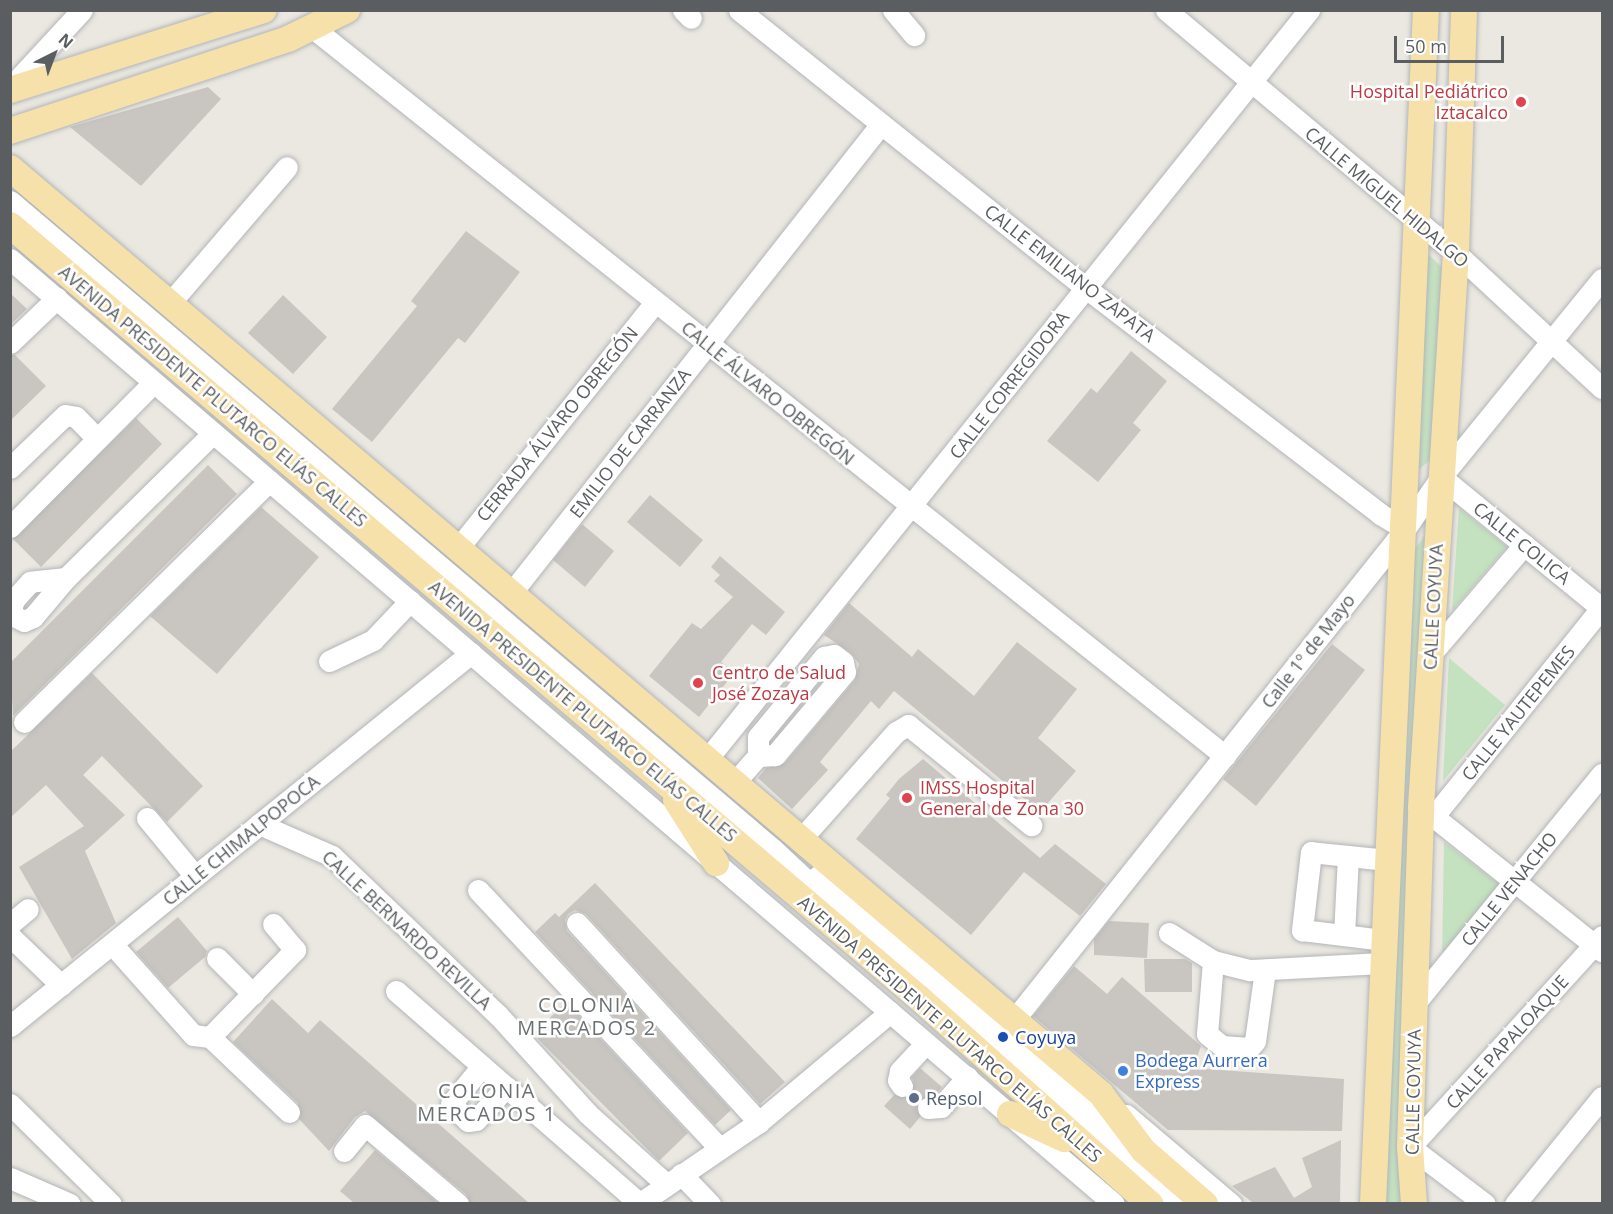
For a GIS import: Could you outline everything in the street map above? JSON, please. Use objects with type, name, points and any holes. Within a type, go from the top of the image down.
[{"type":"main road","points":[[10,89],[187,37],[264,10]]},
{"type":"main road","points":[[10,131],[198,69],[313,28],[347,10]]},
{"type":"main road","name":"CALLE COYUYA","points":[[1373,1203],[1383,951],[1405,529],[1426,10]]},
{"type":"main road","name":"CALLE COYUYA","points":[[1414,1203],[1410,1147],[1415,1003],[1428,812],[1430,655],[1456,253],[1464,10]]},
{"type":"main road","points":[[187,37],[198,69]]},
{"type":"main road","points":[[10,168],[708,758],[1101,1094],[1144,1151],[1205,1203]]},
{"type":"main road","name":"AVENIDA PRESIDENTE PLUTARCO ELÍAS CALLES","points":[[10,225],[1103,1153],[1150,1203]]},
{"type":"main road","points":[[661,777],[716,863]]},
{"type":"main road","points":[[1010,1114],[1103,1153]]},
{"type":"street","points":[[10,89],[82,10]]},
{"type":"street","points":[[893,10],[914,35]]},
{"type":"street","name":"CALLE MIGUEL HIDALGO","points":[[1166,10],[1251,84],[1456,253],[1602,388]]},
{"type":"street","name":"CALLE CORREGIDORA","points":[[708,758],[912,508],[1309,10]]},
{"type":"street","name":"CALLE EMILIANO ZAPATA","points":[[742,11],[1086,288],[1380,514],[1405,529]]},
{"type":"street","name":"CALLE ÁLVARO OBREGÓN","points":[[313,28],[1225,756]]},
{"type":"street","name":"EMILIO DE CARRANZA","points":[[512,592],[881,124]]},
{"type":"street","points":[[171,303],[287,166]]},
{"type":"street","points":[[10,201],[774,850],[860,908],[1086,1097],[1103,1153],[1180,1203]]},
{"type":"street","name":"AVENIDA PRESIDENTE PLUTARCO ELÍAS CALLES","points":[[10,259],[1114,1203]]},
{"type":"street","name":"Calle 1º de Mayo","points":[[1013,1021],[1405,529],[1441,477],[1602,279]]},
{"type":"street","points":[[10,343],[57,298]]},
{"type":"street","name":"CERRADA ÁLVARO OBREGÓN","points":[[459,547],[655,302]]},
{"type":"street","points":[[10,527],[154,382]]},
{"type":"street","points":[[10,468],[65,415],[75,417],[97,439]]},
{"type":"street","points":[[66,578],[213,434]]},
{"type":"street","name":"CALLE COLICA","points":[[1441,477],[1602,609]]},
{"type":"street","points":[[24,723],[269,481]]},
{"type":"street","points":[[1430,655],[1524,545]]},
{"type":"street","points":[[329,661],[373,640],[410,601]]},
{"type":"street","name":"CALLE YAUTEPEMES","points":[[1428,812],[1602,609]]},
{"type":"street","name":"CALLE CHIMALPOPOCA","points":[[10,1026],[471,653]]},
{"type":"street","points":[[736,782],[758,756],[758,737],[824,657],[834,654],[843,662],[845,672],[775,755],[758,756]]},
{"type":"street","points":[[801,839],[896,732],[908,725],[1031,825]]},
{"type":"street","name":"CALLE VENACHO","points":[[1415,1003],[1602,774]]},
{"type":"street","points":[[1428,812],[1516,882],[1600,944]]},
{"type":"street","points":[[147,819],[195,876]]},
{"type":"street","name":"CALLE BERNARDO REVILLA","points":[[260,824],[332,856],[498,1015],[588,1114],[673,1179],[710,1203]]},
{"type":"street","points":[[1383,951],[1344,934],[1302,930],[1303,907],[1311,852],[1388,860]]},
{"type":"street","points":[[1344,934],[1348,856]]},
{"type":"street","points":[[478,890],[720,1149]]},
{"type":"street","points":[[10,924],[28,909]]},
{"type":"street","points":[[210,1037],[295,950],[273,924]]},
{"type":"street","points":[[577,924],[759,1122]]},
{"type":"street","points":[[1169,933],[1213,960],[1265,970],[1383,951]]},
{"type":"street","points":[[10,936],[61,985]]},
{"type":"street","points":[[112,944],[193,1035],[210,1037],[289,1112]]},
{"type":"street","name":"CALLE PAPALOAQUE","points":[[1410,1147],[1600,944]]},
{"type":"street","points":[[217,958],[254,994]]},
{"type":"street","points":[[1213,960],[1208,1034],[1222,1046],[1249,1048],[1255,1041],[1265,970]]},
{"type":"street","points":[[396,991],[639,1203],[759,1122],[890,1012]]},
{"type":"street","points":[[902,1086],[898,1080],[900,1071],[926,1042]]},
{"type":"street","points":[[482,1066],[452,1104],[468,1121],[476,1120],[506,1087]]},
{"type":"street","points":[[928,1108],[941,1107],[967,1077]]},
{"type":"street","points":[[1101,1094],[1231,1203]]},
{"type":"street","points":[[1515,1203],[1602,1097]]},
{"type":"street","points":[[10,1104],[111,1203]]},
{"type":"street","points":[[344,1151],[366,1125],[458,1203]]},
{"type":"street","points":[[1410,1147],[1485,1203]]},
{"type":"street","points":[[10,1178],[64,1203]]},
{"type":"green space","points":[[1429,255],[1446,271],[1431,459],[1416,472],[1424,256]]},
{"type":"green space","points":[[1459,508],[1507,547],[1452,611]]},
{"type":"green space","points":[[1424,537],[1427,543],[1409,1203],[1386,1204],[1414,550]]},
{"type":"green space","points":[[1449,658],[1505,705],[1443,781]]},
{"type":"green space","points":[[1444,842],[1500,885],[1442,959]]},
{"type":"building","points":[[208,87],[221,99],[141,186],[70,127]]},
{"type":"building","points":[[466,231],[520,272],[465,343],[458,338],[372,442],[332,409],[417,306],[411,301]]},
{"type":"building","points":[[10,293],[27,309],[10,325]]},
{"type":"building","points":[[283,295],[327,337],[293,374],[248,333]]},
{"type":"building","points":[[1131,351],[1167,381],[1133,423],[1141,430],[1098,482],[1047,441],[1091,388],[1097,393]]},
{"type":"building","points":[[10,355],[15,355],[46,386],[10,421]]},
{"type":"building","points":[[136,418],[162,444],[41,567],[13,539]]},
{"type":"building","points":[[208,465],[237,494],[13,716],[10,663]]},
{"type":"building","points":[[650,495],[703,540],[680,567],[627,522]]},
{"type":"building","points":[[261,507],[319,557],[217,674],[150,616]]},
{"type":"building","points":[[582,524],[614,551],[585,587],[553,560]]},
{"type":"building","points":[[720,556],[785,612],[766,635],[752,624],[721,662],[735,672],[699,717],[649,676],[692,623],[701,629],[733,597],[714,581],[720,575],[711,567]]},
{"type":"building","points":[[849,603],[912,657],[918,649],[974,696],[1017,642],[1077,689],[1038,738],[1076,771],[1040,812],[894,691],[879,709],[871,701],[820,762],[828,770],[792,809],[758,778],[766,768],[785,763],[855,680],[859,664],[851,653],[824,635]]},
{"type":"building","points":[[1332,644],[1365,670],[1256,806],[1223,779]]},
{"type":"building","points":[[92,673],[203,786],[167,822],[102,756],[83,775],[125,815],[85,851],[116,923],[72,959],[19,867],[84,826],[46,785],[10,818],[10,752]]},
{"type":"building","points":[[923,759],[1040,858],[1055,844],[1106,884],[1080,916],[1024,872],[971,935],[856,839],[890,798],[886,795],[899,779]]},
{"type":"building","points":[[595,883],[785,1082],[760,1104],[586,914],[575,910],[568,914],[565,920],[567,931],[731,1110],[715,1125],[535,932],[555,913],[559,917]]},
{"type":"building","points":[[178,917],[207,951],[205,957],[168,988],[136,952]]},
{"type":"building","points":[[1109,921],[1149,923],[1147,958],[1094,955],[1094,939]]},
{"type":"building","points":[[1144,959],[1185,959],[1192,963],[1192,992],[1145,992]]},
{"type":"building","points":[[1074,966],[1107,994],[1122,977],[1201,1046],[1193,1068],[1344,1079],[1342,1131],[1168,1130],[1033,1016]]},
{"type":"building","points":[[272,999],[308,1033],[320,1020],[529,1203],[470,1203],[466,1194],[365,1111],[355,1117],[329,1151],[299,1119],[298,1103],[233,1042]]},
{"type":"building","points":[[566,1002],[688,1133],[659,1161],[533,1034]]},
{"type":"building","name":"Repsol","points":[[920,1068],[942,1087],[935,1095],[917,1102],[920,1117],[910,1129],[884,1106],[894,1095],[910,1096],[915,1086],[912,1077]]},
{"type":"building","points":[[1341,1140],[1340,1203],[1253,1203],[1232,1186],[1275,1167],[1294,1198],[1312,1187],[1302,1158]]},
{"type":"building","points":[[375,1150],[438,1203],[354,1203],[340,1191]]},
{"type":"tunnel","points":[[902,1086],[928,1108]]},
{"type":"place","name":"Hospital Pediátrico Iztacalco","points":[[1521,102]]},
{"type":"place","name":"Centro de Salud José Zozaya","points":[[698,683]]},
{"type":"place","name":"IMSS Hospital General de Zona 30","points":[[907,798]]},
{"type":"place","name":"Coyuya","points":[[1003,1037]]},
{"type":"place","name":"Bodega Aurrera Express","points":[[1123,1071]]},
{"type":"place","name":"Repsol","points":[[914,1098]]},
{"type":"district","name":"COLONIA MERCADOS 2","points":[[587,1016]]},
{"type":"district","name":"COLONIA MERCADOS 1","points":[[487,1102]]}]
